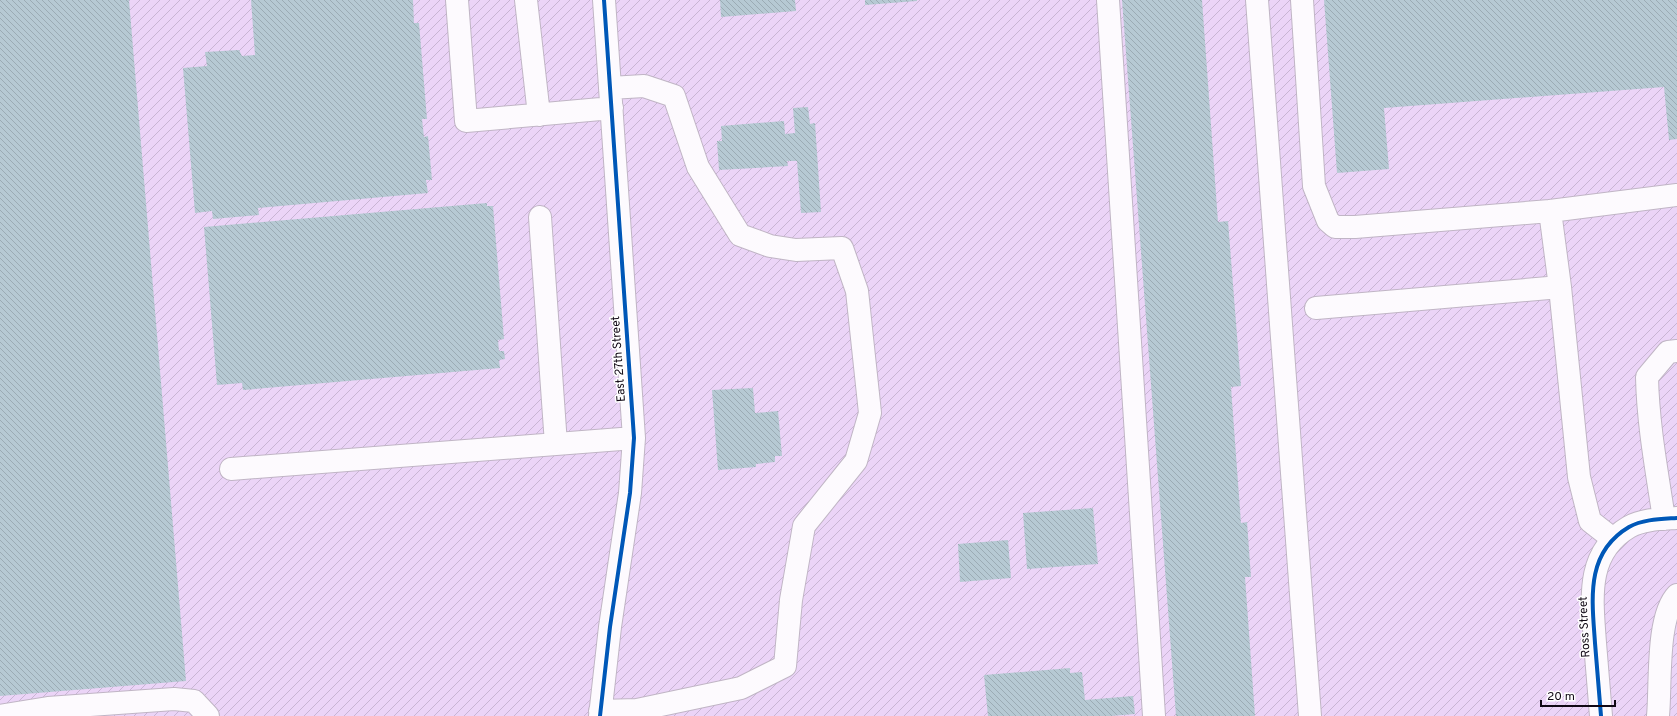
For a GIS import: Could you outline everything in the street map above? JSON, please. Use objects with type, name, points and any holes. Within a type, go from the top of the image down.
[{"type":"street","points":[[457,0],[466,121],[539,115],[611,98],[644,86],[674,96],[698,167],[740,236],[770,246],[796,250],[842,248],[856,291],[870,413],[856,461],[804,526],[791,600],[785,666],[741,688],[637,710],[600,714]]},
{"type":"street","points":[[526,0],[539,115]]},
{"type":"street","name":"East 27th Street","points":[[600,714],[610,627],[630,493],[634,438],[604,0]]},
{"type":"street","points":[[1108,0],[1154,716]]},
{"type":"street","points":[[1257,0],[1310,716]]},
{"type":"street","points":[[1302,0],[1314,186],[1328,221],[1335,227],[1355,227],[1550,211],[1677,195]]},
{"type":"street","points":[[1550,211],[1560,287],[1579,477],[1590,521],[1613,539]]},
{"type":"street","points":[[540,217],[556,444]]},
{"type":"street","points":[[1316,308],[1560,287]]},
{"type":"street","points":[[1670,519],[1653,448],[1647,377],[1668,352],[1677,350]]},
{"type":"street","points":[[231,469],[634,438]]},
{"type":"street","name":"Ross Street","points":[[1601,716],[1592,592],[1598,563],[1613,539],[1629,527],[1636,524],[1670,519]]},
{"type":"street","points":[[1658,716],[1661,638],[1671,601],[1677,595]]},
{"type":"street","points":[[0,716],[48,708],[174,699],[194,701],[208,716]]},
{"type":"shaded area","points":[[0,0],[1677,0],[1677,716],[0,716]]},
{"type":"building","points":[[0,0],[129,0],[186,681],[0,696]]},
{"type":"building","points":[[251,0],[413,0],[414,23],[419,23],[427,119],[422,119],[424,137],[428,136],[432,180],[426,180],[428,193],[258,208],[259,215],[213,219],[212,211],[195,213],[183,68],[207,66],[205,52],[239,50],[242,56],[255,55]]},
{"type":"building","points":[[720,0],[795,0],[796,11],[721,17]]},
{"type":"building","points":[[865,0],[917,0],[917,1],[865,5]]},
{"type":"building","points":[[1122,0],[1202,0],[1218,222],[1228,221],[1241,386],[1231,387],[1241,523],[1247,522],[1251,577],[1245,577],[1255,716],[1176,716]]},
{"type":"building","points":[[1324,0],[1677,0],[1677,139],[1669,140],[1664,87],[1384,108],[1389,169],[1337,173]]},
{"type":"building","points":[[808,107],[810,124],[815,123],[821,212],[801,213],[797,161],[787,161],[788,166],[719,170],[717,141],[722,141],[721,126],[784,121],[785,134],[795,133],[793,108]]},
{"type":"building","points":[[487,203],[487,206],[493,206],[504,339],[498,340],[499,351],[504,351],[505,359],[499,360],[500,368],[243,390],[242,383],[217,385],[204,227]]},
{"type":"building","points":[[753,388],[755,413],[778,411],[782,456],[775,456],[775,462],[756,464],[756,467],[718,470],[712,390]]},
{"type":"building","points":[[1093,508],[1098,564],[1027,569],[1023,513]]},
{"type":"building","points":[[1008,540],[1011,578],[960,582],[958,544]]},
{"type":"building","points":[[1070,668],[1070,673],[1082,672],[1085,700],[1133,696],[1135,714],[1111,716],[988,716],[984,675]]},
{"type":"cycle path","points":[[600,716],[610,627],[630,493],[634,438],[604,0]]},
{"type":"cycle path","points":[[1601,716],[1593,610],[1594,578],[1598,564],[1605,550],[1615,538],[1634,524],[1659,519],[1677,518]]}]
